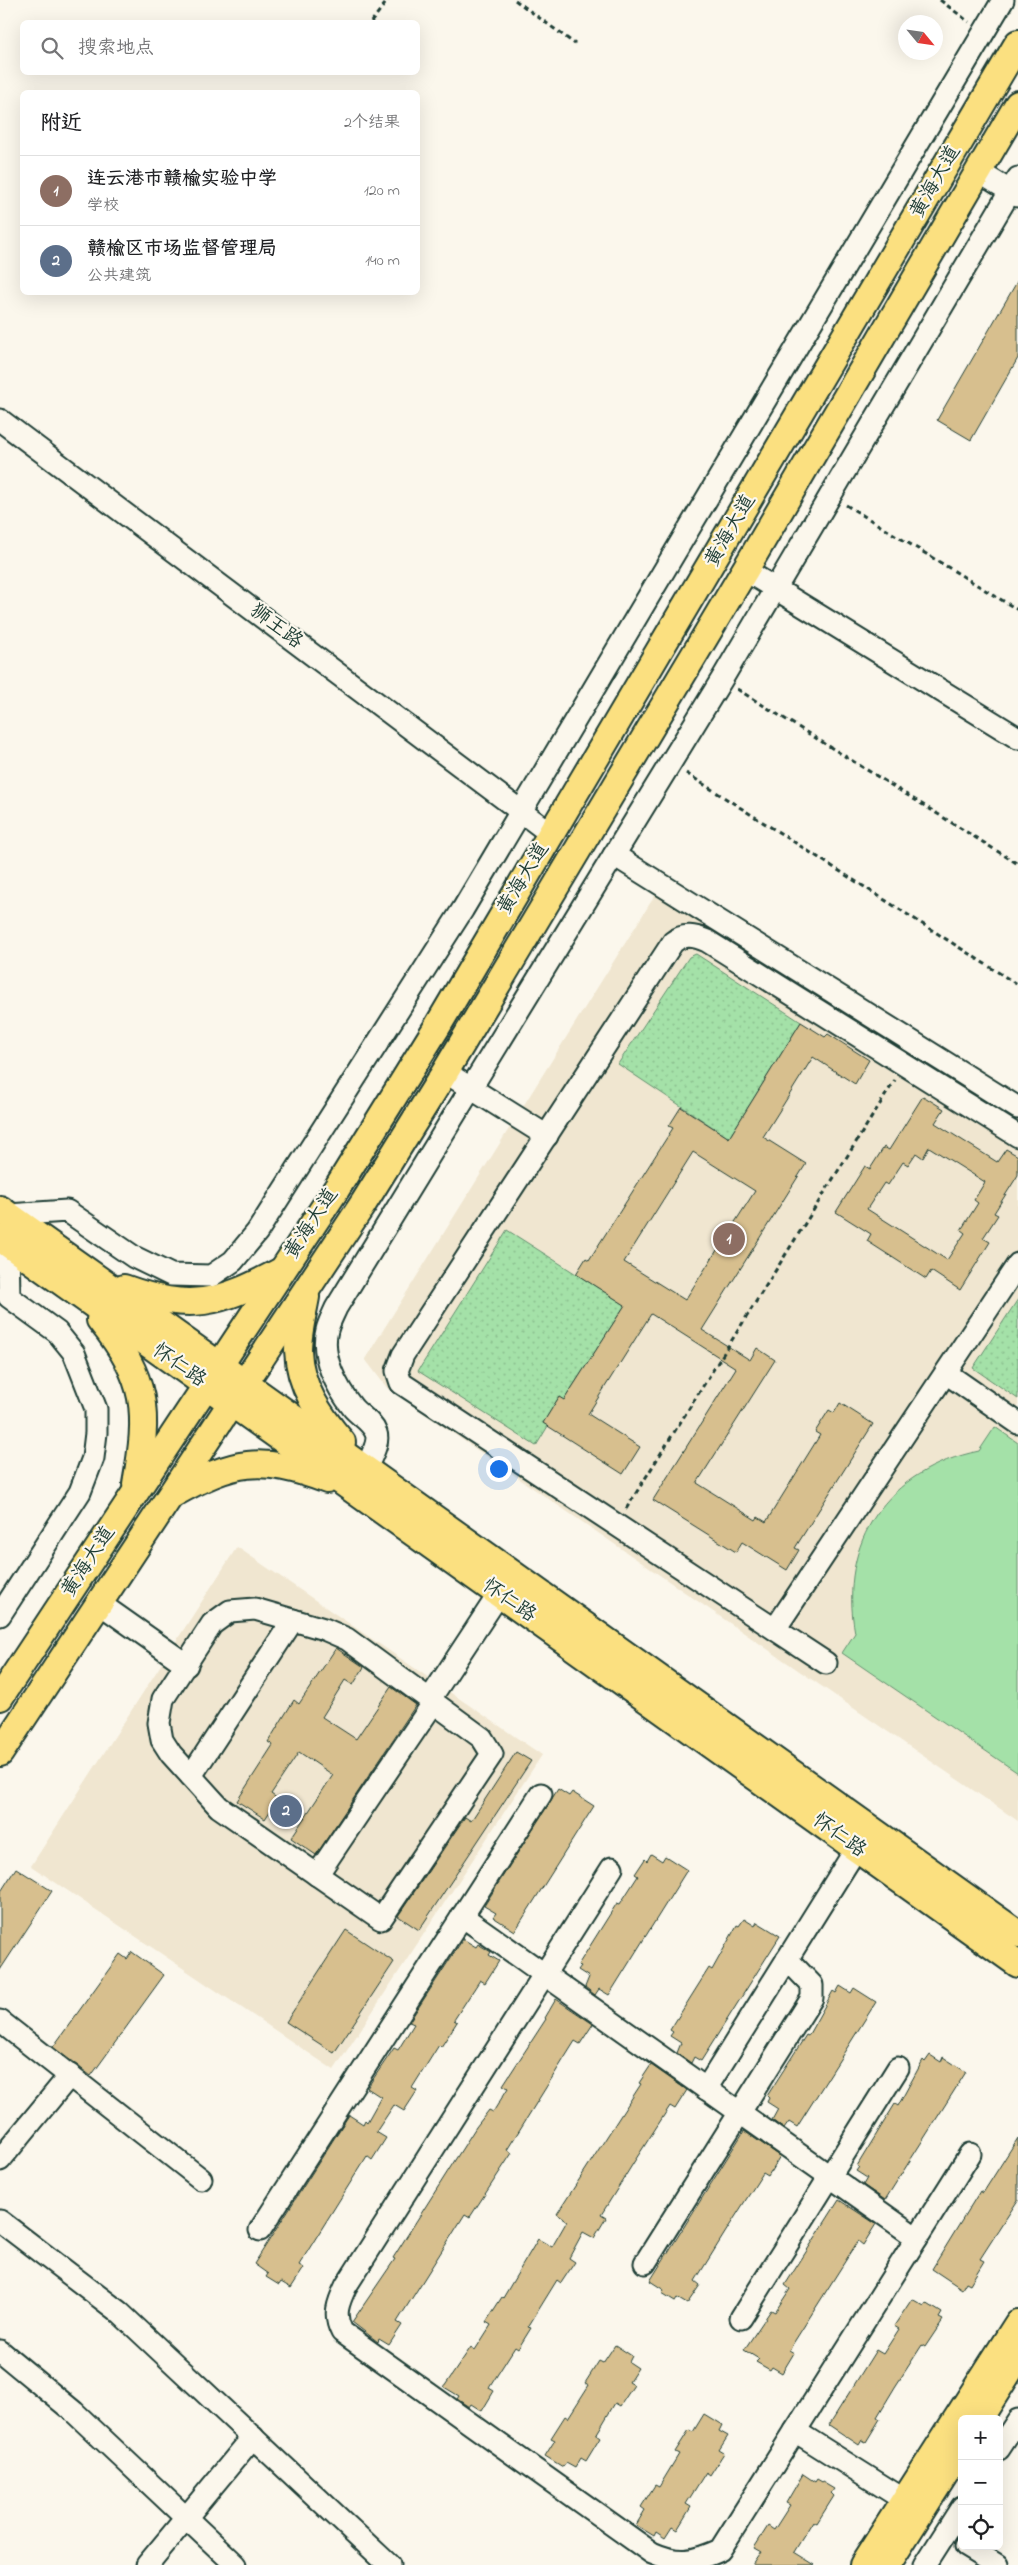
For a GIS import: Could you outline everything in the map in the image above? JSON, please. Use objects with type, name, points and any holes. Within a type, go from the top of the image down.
[{"type":"main road","name":"黄海大道","points":[[0,1697],[282,1270],[426,1044],[552,834],[1018,43]]},
{"type":"main road","name":"黄海大道","points":[[0,1753],[307,1289],[445,1072],[745,570],[1018,104]]},
{"type":"main road","name":"怀仁路","points":[[4,1226],[360,1480],[1018,1934]]},
{"type":"main road","points":[[87,1286],[143,1295],[171,1302],[195,1303],[221,1299],[240,1292],[282,1270]]},
{"type":"main road","points":[[87,1286],[137,1377],[143,1404],[144,1437],[134,1494]]},
{"type":"main road","points":[[307,1289],[298,1349],[301,1372],[310,1397],[360,1480]]},
{"type":"main road","points":[[170,1496],[226,1468],[256,1464],[275,1464],[360,1480]]},
{"type":"main road","name":"怀仁路","points":[[360,1480],[499,1594],[1018,1964]]},
{"type":"main road","points":[[887,2565],[913,2505],[1018,2323]]},
{"type":"main road","points":[[982,2415],[1018,2357]]},
{"type":"main road","points":[[864,2565],[958,2452]]},
{"type":"street","points":[[0,1615],[80,1492],[93,1458],[96,1409],[74,1354],[57,1332],[9,1297],[4,1226],[66,1211],[134,1257],[171,1275],[211,1276],[233,1261],[268,1215],[463,909],[1003,0]]},
{"type":"street","points":[[360,1480],[377,1442],[377,1434],[371,1425],[353,1408],[336,1382],[327,1358],[326,1331],[336,1308],[722,679],[830,495],[1015,188],[979,172]]},
{"type":"street","name":"狮王路","points":[[0,420],[552,834]]},
{"type":"street","points":[[745,570],[1018,738]]},
{"type":"street","points":[[614,855],[1018,1108]]},
{"type":"street","points":[[826,1663],[401,1383],[397,1371],[403,1355],[673,942],[679,938],[694,936],[707,941],[1018,1136]]},
{"type":"street","points":[[445,1072],[546,1136]]},
{"type":"street","points":[[776,1629],[1018,1264]]},
{"type":"street","points":[[946,1373],[1018,1423]]},
{"type":"street","points":[[317,1875],[432,1701],[499,1594]]},
{"type":"street","points":[[99,1603],[187,1665]]},
{"type":"street","points":[[255,1609],[347,1638],[432,1701],[482,1738],[492,1754],[381,1919],[219,1807],[171,1754],[162,1740],[159,1723],[163,1699],[212,1624],[230,1611],[255,1609]]},
{"type":"street","points":[[191,1776],[293,1620]]},
{"type":"street","points":[[260,2230],[541,1794]]},
{"type":"street","points":[[706,2088],[856,1849]]},
{"type":"street","points":[[612,1868],[346,2286],[337,2306],[337,2322],[342,2332],[667,2562],[687,2562],[720,2550],[970,2154]]},
{"type":"street","points":[[462,1916],[917,2238]]},
{"type":"street","points":[[645,2263],[812,1998],[812,1984],[787,1959]]},
{"type":"street","points":[[0,2021],[201,2178]]},
{"type":"street","points":[[741,2318],[898,2068]]},
{"type":"street","points":[[0,2160],[70,2075]]},
{"type":"street","points":[[0,2221],[119,2312],[389,2565]]},
{"type":"street","points":[[0,2351],[74,2412],[236,2565]]},
{"type":"street","points":[[1003,2443],[1018,2420]]},
{"type":"street","points":[[795,2431],[913,2505]]},
{"type":"street","points":[[147,2565],[253,2438]]},
{"type":"street","points":[[925,2565],[953,2539],[958,2521]]},
{"type":"street","points":[[973,2550],[997,2565]]},
{"type":"path","points":[[373,20],[388,0]]},
{"type":"path","points":[[515,0],[575,44]]},
{"type":"path","points":[[940,0],[983,33]]},
{"type":"path","points":[[830,495],[1018,610]]},
{"type":"path","points":[[722,679],[1018,864]]},
{"type":"path","points":[[670,763],[1018,985]]},
{"type":"path","points":[[616,1524],[904,1065]]},
{"type":"shaded area","points":[[659,889],[1018,1120],[1018,1821],[387,1388],[365,1359]]},
{"type":"shaded area","points":[[237,1547],[542,1755],[334,2070],[31,1866]]},
{"type":"green space","points":[[696,954],[801,1022],[729,1138],[618,1064],[689,957]]},
{"type":"green space","points":[[507,1230],[625,1305],[564,1400],[559,1397],[543,1423],[548,1426],[536,1446],[418,1371]]},
{"type":"green space","points":[[1018,1299],[1018,1399],[973,1368]]},
{"type":"green space","points":[[995,1427],[1018,1443],[1018,1773],[842,1653],[855,1633],[852,1600],[854,1568],[863,1540],[876,1515],[895,1493],[918,1475],[947,1461],[979,1451]]},
{"type":"building","points":[[1018,280],[1018,358],[971,440],[937,420]]},
{"type":"building","points":[[801,1022],[825,1037],[828,1034],[869,1060],[855,1084],[813,1057],[763,1137],[806,1164],[702,1330],[750,1360],[757,1348],[775,1360],[697,1483],[756,1520],[758,1517],[766,1522],[820,1435],[815,1432],[829,1410],[834,1413],[840,1403],[873,1424],[795,1548],[799,1550],[787,1570],[742,1542],[736,1552],[653,1500],[736,1368],[651,1314],[588,1414],[640,1447],[623,1474],[543,1423],[559,1397],[564,1400],[625,1305],[576,1274],[586,1258],[589,1260],[673,1128],[669,1126],[681,1107],[729,1138]],"holes":[[[693,1152],[755,1191],[685,1300],[624,1262]]]},
{"type":"building","points":[[923,1096],[944,1109],[935,1123],[997,1162],[1006,1149],[1018,1156],[1018,1175],[994,1213],[998,1215],[983,1238],[990,1242],[960,1290],[931,1271],[926,1279],[867,1241],[871,1234],[836,1212],[865,1166],[870,1169],[884,1147],[889,1150]],"holes":[[[929,1147],[985,1182],[974,1200],[978,1203],[961,1230],[965,1233],[947,1260],[867,1209],[884,1183],[888,1185],[903,1162],[908,1165],[916,1153],[923,1158]]]},
{"type":"building","points":[[336,1648],[364,1667],[353,1685],[345,1680],[322,1717],[356,1739],[391,1687],[416,1705],[316,1855],[291,1838],[333,1775],[299,1752],[271,1794],[278,1799],[265,1819],[237,1801],[273,1745],[268,1742],[294,1700],[299,1704]]},
{"type":"building","points":[[516,1752],[531,1761],[419,1930],[398,1916],[465,1817],[471,1821]]},
{"type":"building","points":[[558,1789],[569,1796],[572,1792],[594,1806],[515,1931],[493,1917],[496,1913],[484,1906]]},
{"type":"building","points":[[651,1854],[662,1861],[665,1856],[687,1870],[609,1995],[599,1989],[595,1995],[585,1987],[589,1977],[578,1970],[581,1966],[578,1965],[617,1903],[620,1904],[638,1876],[635,1874],[645,1859],[647,1861]]},
{"type":"building","points":[[16,1868],[52,1891],[0,1970],[0,1893]]},
{"type":"building","points":[[744,1919],[755,1926],[757,1922],[780,1936],[701,2061],[694,2057],[691,2063],[677,2053],[681,2043],[670,2036],[673,2032],[670,2030],[709,1968],[712,1970],[737,1925],[739,1926]]},
{"type":"building","points":[[346,1930],[394,1962],[334,2053],[286,2022]]},
{"type":"building","points":[[463,1939],[476,1947],[478,1944],[491,1952],[489,1955],[499,1961],[485,1983],[480,1980],[454,2020],[457,2022],[441,2047],[439,2045],[412,2088],[417,2091],[404,2111],[394,2105],[376,2132],[386,2138],[372,2160],[367,2156],[299,2265],[304,2268],[291,2288],[281,2282],[279,2285],[266,2277],[268,2274],[254,2264],[349,2115],[363,2124],[365,2120],[367,2122],[381,2097],[367,2088],[394,2048],[398,2050],[414,2024],[409,2022]]},
{"type":"building","points":[[132,1952],[164,1975],[91,2076],[53,2047],[120,1954],[127,1959]]},
{"type":"building","points":[[840,1986],[851,1993],[854,1988],[876,2002],[797,2127],[789,2122],[784,2129],[772,2120],[778,2109],[767,2102],[769,2098],[767,2096],[806,2035],[808,2036],[833,1991],[836,1993]]},
{"type":"building","points":[[556,1999],[593,2024],[580,2044],[575,2041],[507,2150],[512,2153],[470,2217],[465,2214],[397,2322],[402,2325],[389,2345],[379,2339],[378,2342],[352,2322],[395,2259],[393,2258],[476,2127],[489,2110],[493,2112],[508,2088],[503,2085],[546,2019]]},
{"type":"building","points":[[930,2055],[941,2062],[943,2057],[966,2072],[885,2200],[863,2185],[867,2178],[856,2171],[859,2167],[857,2166],[895,2104],[898,2106],[923,2060],[925,2062]]},
{"type":"building","points":[[651,2065],[687,2090],[675,2109],[670,2106],[634,2162],[601,2215],[606,2218],[594,2238],[583,2232],[569,2258],[575,2262],[561,2283],[557,2280],[528,2327],[531,2328],[518,2349],[515,2347],[489,2388],[494,2391],[482,2411],[471,2404],[469,2407],[457,2399],[459,2396],[444,2387],[471,2347],[475,2350],[491,2325],[486,2322],[503,2298],[538,2239],[552,2247],[567,2221],[557,2214],[641,2084],[639,2083]]},
{"type":"building","points":[[744,2131],[780,2156],[768,2176],[763,2173],[728,2228],[695,2281],[700,2285],[687,2304],[677,2298],[675,2301],[662,2293],[664,2290],[650,2281]]},
{"type":"building","points":[[1018,2138],[1018,2200],[980,2259],[984,2261],[970,2284],[966,2282],[962,2289],[932,2269],[980,2191],[983,2193]]},
{"type":"building","points":[[839,2200],[876,2224],[863,2245],[858,2241],[789,2350],[794,2353],[782,2373],[772,2367],[770,2370],[756,2362],[759,2359],[744,2350],[771,2310],[775,2312],[790,2289],[785,2285]]},
{"type":"building","points":[[912,2299],[924,2306],[926,2303],[942,2313],[939,2318],[943,2320],[925,2347],[922,2345],[895,2387],[877,2417],[880,2419],[866,2442],[862,2440],[859,2445],[829,2425],[876,2350],[883,2354],[899,2329],[894,2326]]},
{"type":"building","points":[[615,2345],[632,2356],[629,2362],[638,2368],[629,2382],[634,2385],[620,2406],[615,2403],[596,2435],[600,2438],[586,2461],[581,2458],[575,2468],[566,2463],[563,2467],[545,2456],[555,2440],[551,2438],[565,2416],[568,2418],[589,2385],[585,2383],[599,2361],[603,2363]]},
{"type":"building","points":[[704,2414],[722,2425],[719,2431],[728,2436],[719,2450],[724,2453],[710,2475],[706,2472],[686,2504],[691,2507],[677,2530],[672,2527],[665,2538],[656,2532],[654,2536],[636,2525],[645,2510],[641,2507],[655,2485],[659,2487],[679,2454],[675,2452],[689,2430],[693,2432]]},
{"type":"building","points":[[803,2474],[815,2482],[817,2479],[834,2489],[831,2493],[834,2496],[817,2523],[813,2521],[794,2552],[815,2565],[752,2565],[761,2552],[754,2548],[768,2526],[774,2530],[790,2505],[786,2503]]},
{"type":"place","name":"连云港市赣榆实验中学","points":[[729,1239]]},
{"type":"place","name":"赣榆区市场监督管理局","points":[[286,1811]]}]
